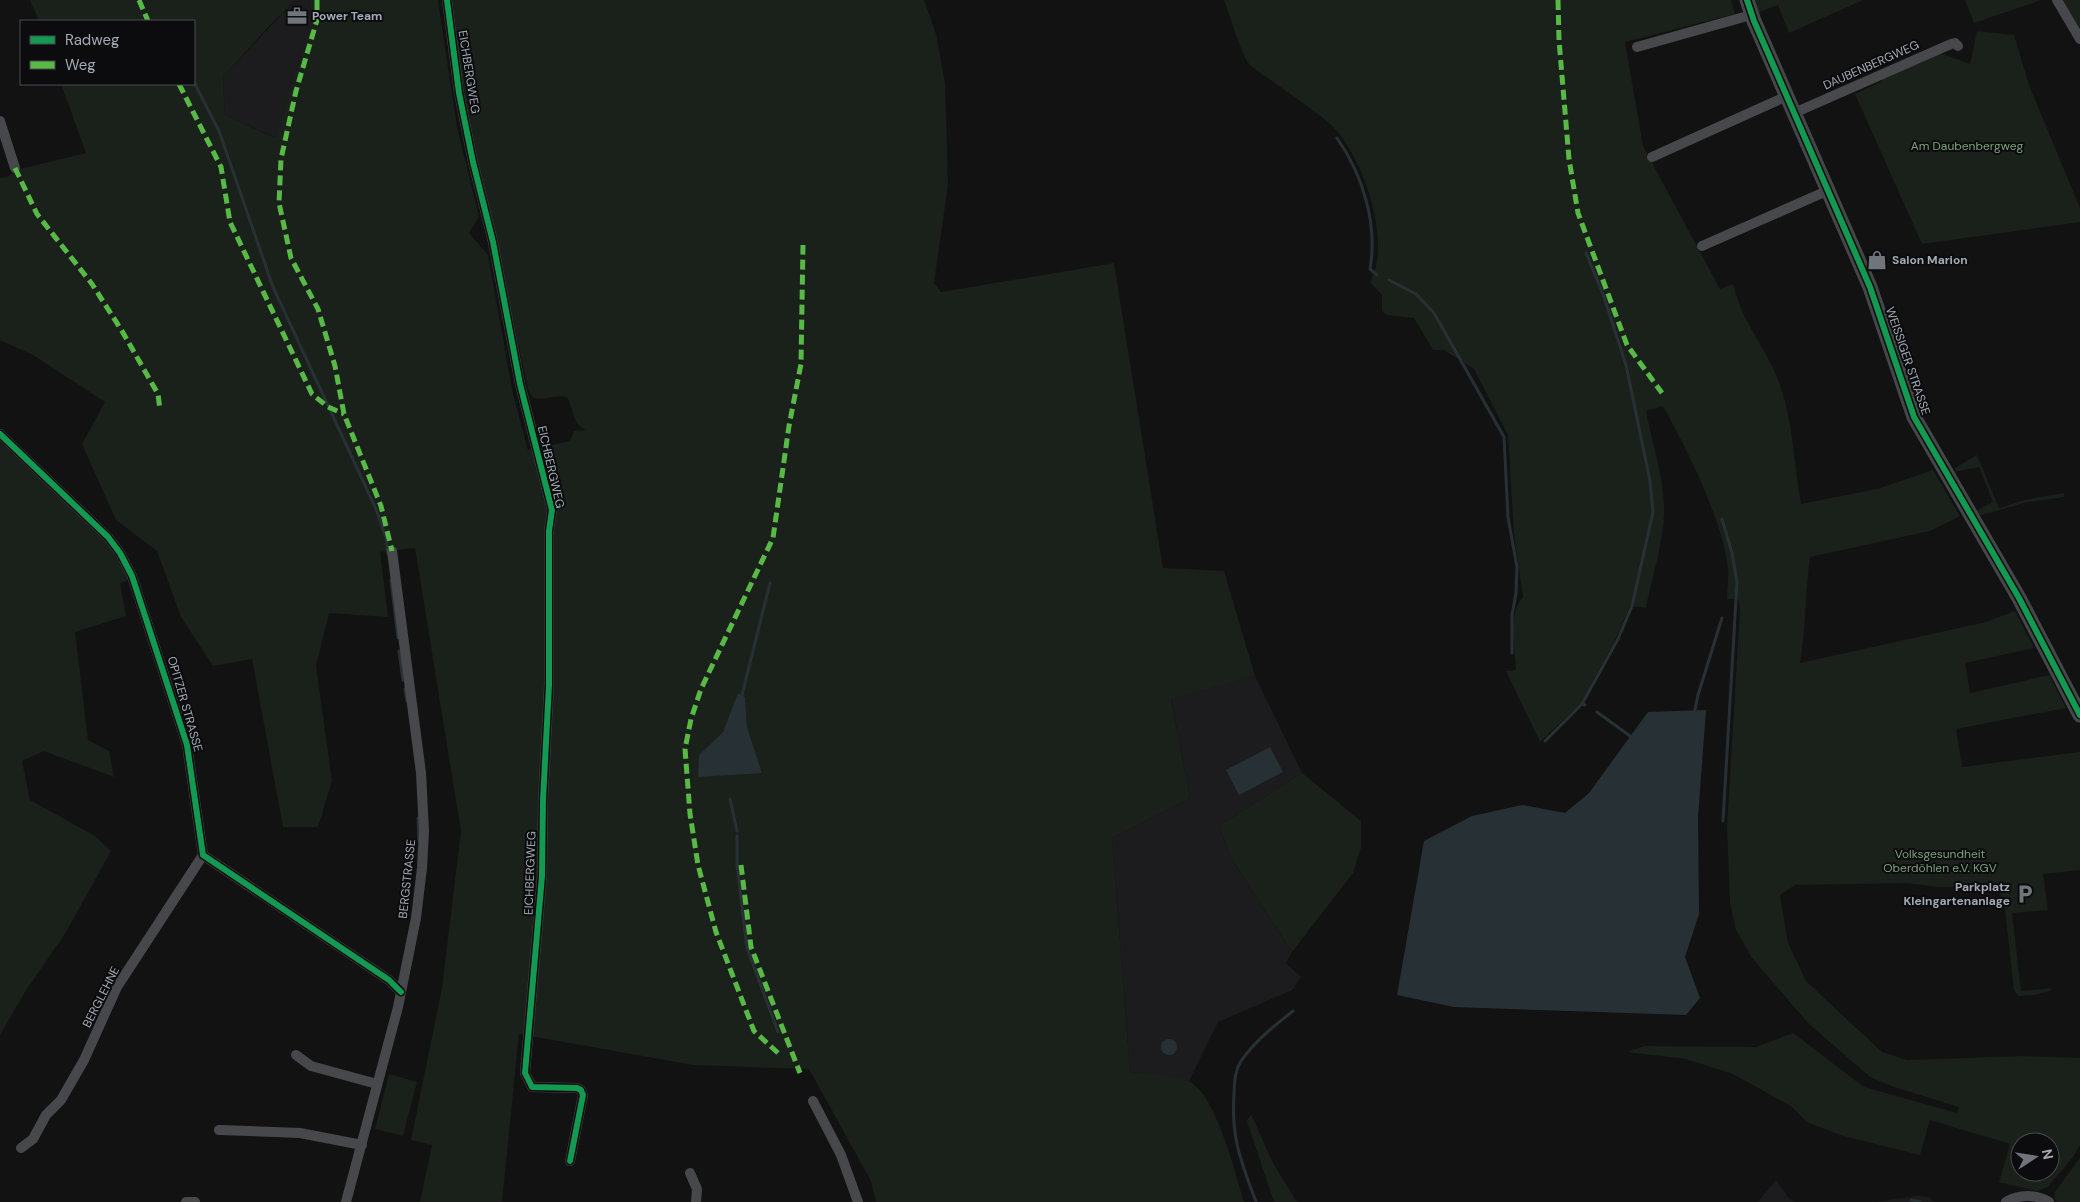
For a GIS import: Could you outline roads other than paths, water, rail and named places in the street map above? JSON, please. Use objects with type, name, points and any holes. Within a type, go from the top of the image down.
[{"type":"street","name":"EICHBERGWEG","points":[[447,0],[459,93],[473,162],[493,242],[520,384],[552,510],[549,538],[549,685],[543,800],[542,876],[532,1008],[525,1048],[525,1074],[527,1082],[532,1087],[578,1088],[583,1095],[570,1160]]},
{"type":"street","name":"WEISSIGER STRASSE","points":[[1747,0],[1751,16],[1829,190],[1874,298],[1914,417],[2032,622],[2080,715]]},
{"type":"street","points":[[2057,0],[2080,39]]},
{"type":"street","points":[[1637,47],[1751,16]]},
{"type":"street","name":"DAUBENBERGWEG","points":[[1794,113],[1955,43],[1958,46]]},
{"type":"street","points":[[1652,157],[1787,96]]},
{"type":"street","points":[[0,121],[3,140],[15,168]]},
{"type":"street","points":[[1702,246],[1829,190]]},
{"type":"street","name":"OPITZER STRASSE","points":[[0,434],[108,537],[120,553],[132,576],[187,745],[203,856]]},
{"type":"street","name":"BERGSTRASSE","points":[[346,1202],[401,992],[416,918],[424,831],[417,740],[392,551]]},
{"type":"street","points":[[203,856],[389,980],[401,992]]},
{"type":"street","name":"BERGLEHNE","points":[[21,1148],[33,1139],[46,1115],[61,1100],[84,1060],[117,987],[203,856]]},
{"type":"street","points":[[296,1055],[311,1066],[377,1084]]},
{"type":"street","points":[[813,1101],[841,1155],[858,1202]]},
{"type":"street","points":[[219,1130],[300,1133],[362,1144]]},
{"type":"street","points":[[690,1173],[697,1189],[696,1202]]},
{"type":"street","points":[[2006,1202],[2022,1195],[2044,1198],[2049,1202]]},
{"type":"street","points":[[186,1202],[195,1202]]},
{"type":"waterway","points":[[195,84],[219,131],[273,287],[376,509],[386,538],[388,554]]},
{"type":"waterway","points":[[1337,138],[1354,168],[1366,201],[1372,235],[1370,269],[1377,275]]},
{"type":"waterway","points":[[1585,705],[1582,704],[1618,639],[1632,606],[1653,512],[1650,481],[1626,365],[1603,294],[1586,253]]},
{"type":"waterway","points":[[1389,280],[1416,294],[1434,313],[1504,437],[1508,517],[1517,567],[1516,593],[1512,615],[1512,653]]},
{"type":"waterway","points":[[1722,519],[1732,553],[1737,582],[1723,821]]},
{"type":"waterway","points":[[391,580],[398,638]]},
{"type":"waterway","points":[[741,699],[770,583]]},
{"type":"waterway","points":[[1695,710],[1722,618]]},
{"type":"waterway","points":[[399,651],[403,680]]},
{"type":"waterway","points":[[405,689],[407,701]]},
{"type":"waterway","points":[[1545,741],[1582,704]]},
{"type":"waterway","points":[[1597,712],[1630,736]]},
{"type":"waterway","points":[[730,799],[737,831]]},
{"type":"waterway","points":[[418,818],[419,841]]},
{"type":"waterway","points":[[737,836],[737,865],[747,948],[778,1032]]},
{"type":"waterway","points":[[1256,1202],[1238,1150],[1233,1110],[1235,1077],[1237,1068],[1252,1047],[1293,1011]]},
{"type":"waterway","points":[[1911,1200],[1920,1202]]},
{"type":"place","name":"Power Team","points":[[297,16]]},
{"type":"place","name":"Salon Marion","points":[[1877,260]]},
{"type":"place","name":"Parkplatz Kleingartenanlage","points":[[2025,894]]},
{"type":"park label","name":"Am Daubenbergweg","points":[[1967,146]]},
{"type":"park label","name":"Volksgesundheit Oberdöhlen e.V. KGV","points":[[1940,861]]}]
